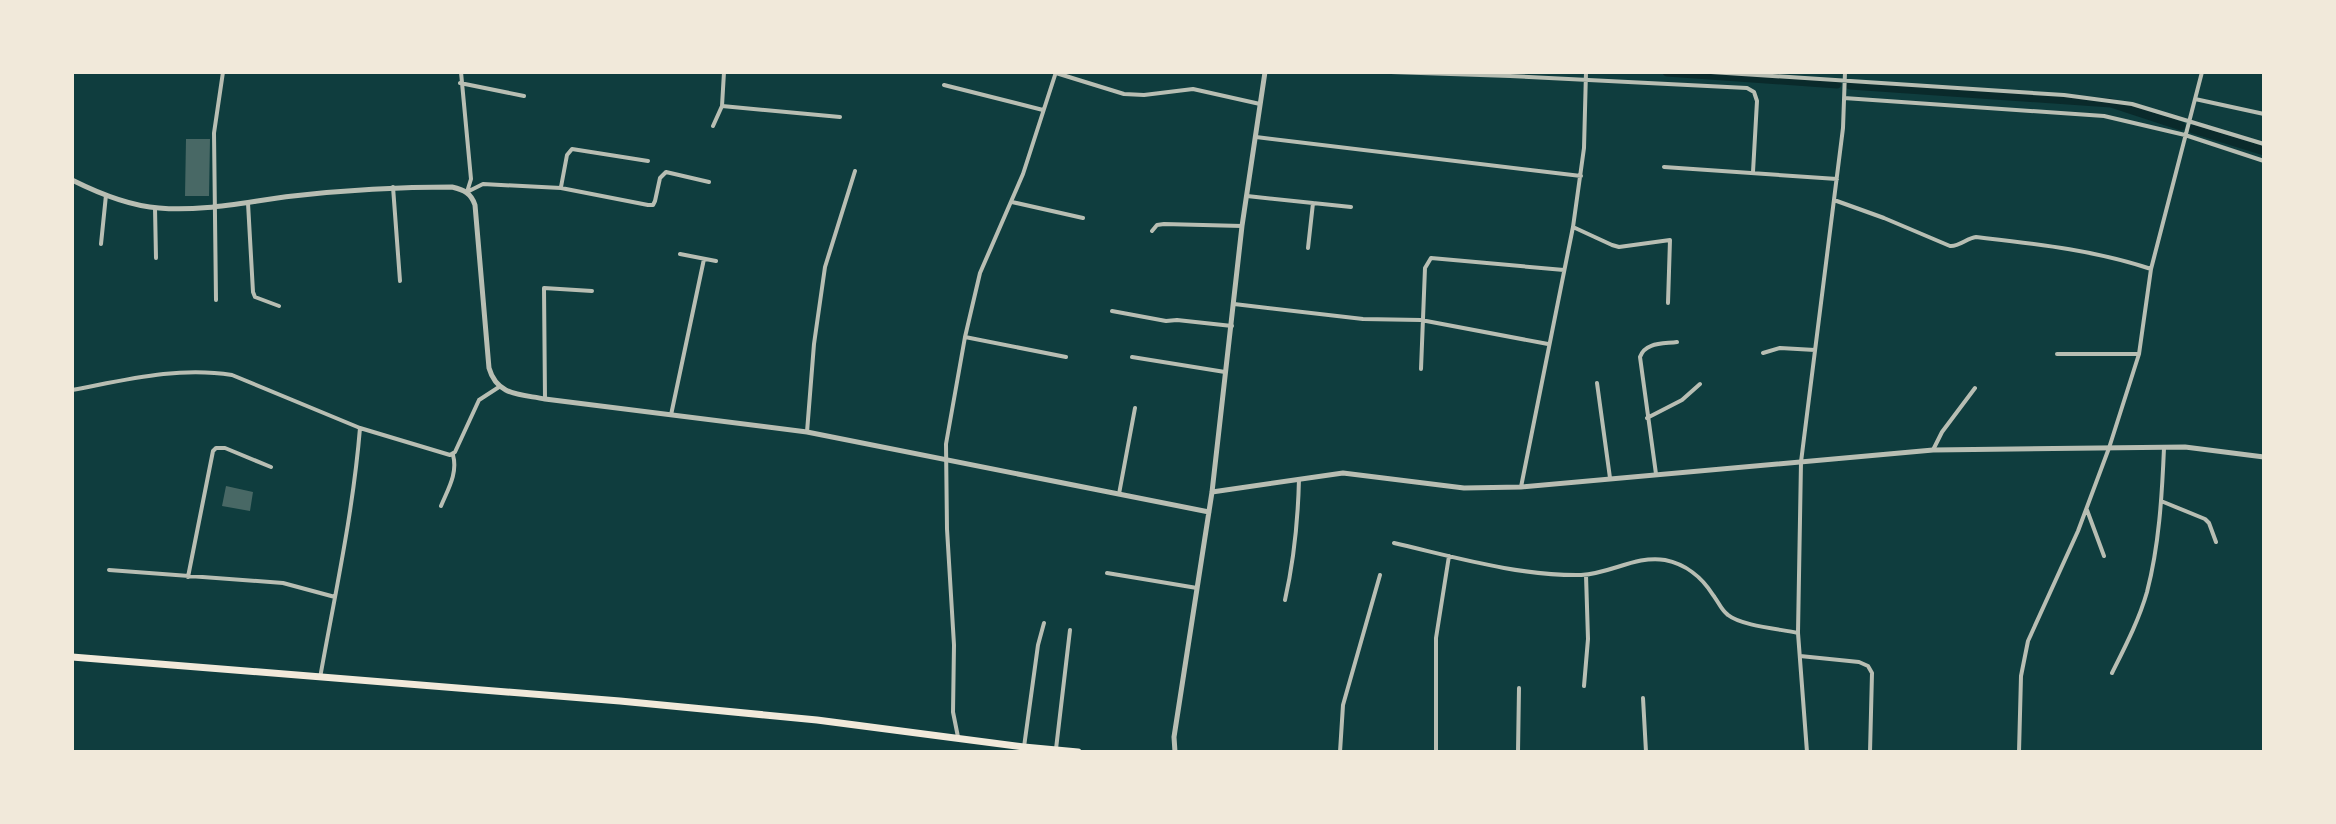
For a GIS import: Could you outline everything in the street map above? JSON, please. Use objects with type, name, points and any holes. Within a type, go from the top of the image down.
[{"type":"main road","points":[[72,657],[620,701],[817,720],[1078,752]]},
{"type":"street","points":[[216,300],[214,133],[223,72]]},
{"type":"street","points":[[461,72],[471,179],[467,192]]},
{"type":"street","points":[[713,126],[722,106],[724,72]]},
{"type":"street","points":[[1175,752],[1174,737],[1212,492],[1242,226],[1265,72]]},
{"type":"street","points":[[1391,72],[1747,88],[1754,92],[1757,101],[1753,172]]},
{"type":"street","points":[[1521,487],[1581,176],[1586,72]]},
{"type":"street","points":[[1711,72],[2109,100],[2132,104],[2264,144]]},
{"type":"street","points":[[1807,752],[1798,633],[1801,462],[1843,128],[1845,72]]},
{"type":"street","points":[[2019,752],[2021,676],[2028,641],[2086,508],[2139,354],[2151,269],[2202,72]]},
{"type":"street","points":[[958,739],[953,712],[954,645],[946,444],[980,273],[1012,202],[1056,73],[1136,96],[1193,89],[1260,104]]},
{"type":"street","points":[[460,83],[524,96]]},
{"type":"street","points":[[944,85],[1043,110]]},
{"type":"street","points":[[1844,98],[2104,116],[2185,135],[2264,161]]},
{"type":"street","points":[[2195,99],[2264,114]]},
{"type":"street","points":[[722,106],[840,117]]},
{"type":"street","points":[[1256,137],[1581,176]]},
{"type":"street","points":[[561,188],[567,155],[572,149],[648,161]]},
{"type":"street","points":[[1664,167],[1837,179]]},
{"type":"street","points":[[807,432],[814,344],[825,267],[855,171]]},
{"type":"street","points":[[467,192],[483,184],[561,188],[653,205],[660,178],[666,172],[709,182]]},
{"type":"street","points":[[72,180],[106,195],[155,208],[214,206],[393,187],[452,187],[467,192],[475,205],[489,368],[499,387],[545,399],[807,432],[1209,512]]},
{"type":"street","points":[[393,187],[400,281]]},
{"type":"street","points":[[101,244],[106,195]]},
{"type":"street","points":[[1247,196],[1351,207]]},
{"type":"street","points":[[1834,200],[1950,246],[1976,237],[2103,254],[2151,269]]},
{"type":"street","points":[[1012,202],[1083,218]]},
{"type":"street","points":[[248,203],[253,292],[255,297],[279,306]]},
{"type":"street","points":[[1308,248],[1313,203]]},
{"type":"street","points":[[155,208],[156,258]]},
{"type":"street","points":[[1152,231],[1157,225],[1164,224],[1242,226]]},
{"type":"street","points":[[1573,227],[1619,247],[1670,240],[1668,303]]},
{"type":"street","points":[[680,254],[716,261]]},
{"type":"street","points":[[1421,369],[1425,268],[1431,258],[1564,270]]},
{"type":"street","points":[[671,415],[704,259]]},
{"type":"street","points":[[545,399],[544,288],[592,291]]},
{"type":"street","points":[[1234,304],[1363,319],[1421,320],[1549,345]]},
{"type":"street","points":[[1112,311],[1166,321],[1232,326]]},
{"type":"street","points":[[965,337],[1066,357]]},
{"type":"street","points":[[1656,474],[1641,353],[1648,346],[1677,342]]},
{"type":"street","points":[[1763,353],[1780,348],[1815,350]]},
{"type":"street","points":[[2057,354],[2139,354]]},
{"type":"street","points":[[1132,357],[1227,373]]},
{"type":"street","points":[[72,390],[164,373],[215,372],[232,375],[360,428],[453,455]]},
{"type":"street","points":[[1597,383],[1610,478]]},
{"type":"street","points":[[1647,418],[1682,400],[1700,384]]},
{"type":"street","points":[[441,506],[453,477],[453,455],[479,400],[499,387]]},
{"type":"street","points":[[1933,450],[1942,432],[1975,388]]},
{"type":"street","points":[[1119,494],[1135,408]]},
{"type":"street","points":[[320,678],[355,492],[360,428]]},
{"type":"street","points":[[1212,492],[1343,473],[1464,488],[1521,487],[1933,450],[2185,447],[2264,457]]},
{"type":"street","points":[[188,577],[213,451],[225,448],[271,467]]},
{"type":"street","points":[[2112,673],[2146,595],[2153,565],[2164,448]]},
{"type":"street","points":[[1285,600],[1293,563],[1299,479]]},
{"type":"street","points":[[2160,500],[2205,519],[2216,542]]},
{"type":"street","points":[[2086,508],[2104,556]]},
{"type":"street","points":[[1394,543],[1523,571],[1557,575],[1602,573],[1635,562],[1661,559],[1698,576],[1723,610],[1734,618],[1798,633]]},
{"type":"street","points":[[1436,752],[1436,638],[1449,556]]},
{"type":"street","points":[[109,570],[283,583],[335,597]]},
{"type":"street","points":[[1107,573],[1197,588]]},
{"type":"street","points":[[1340,752],[1343,705],[1380,575]]},
{"type":"street","points":[[1584,686],[1588,639],[1586,575]]},
{"type":"street","points":[[1024,747],[1038,645],[1044,623]]},
{"type":"street","points":[[1056,749],[1070,630]]},
{"type":"street","points":[[1800,656],[1859,662],[1868,666],[1872,673],[1870,752]]},
{"type":"street","points":[[1518,752],[1519,688]]},
{"type":"street","points":[[1643,698],[1646,752]]},
{"type":"building","points":[[186,139],[210,139],[209,196],[185,196]]},
{"type":"building","points":[[226,486],[253,492],[250,511],[222,506]]},
{"type":"waterway","points":[[1667,72],[1837,84]]},
{"type":"waterway","points":[[1850,85],[2111,103],[2181,126]]},
{"type":"waterway","points":[[2193,129],[2264,151]]}]
